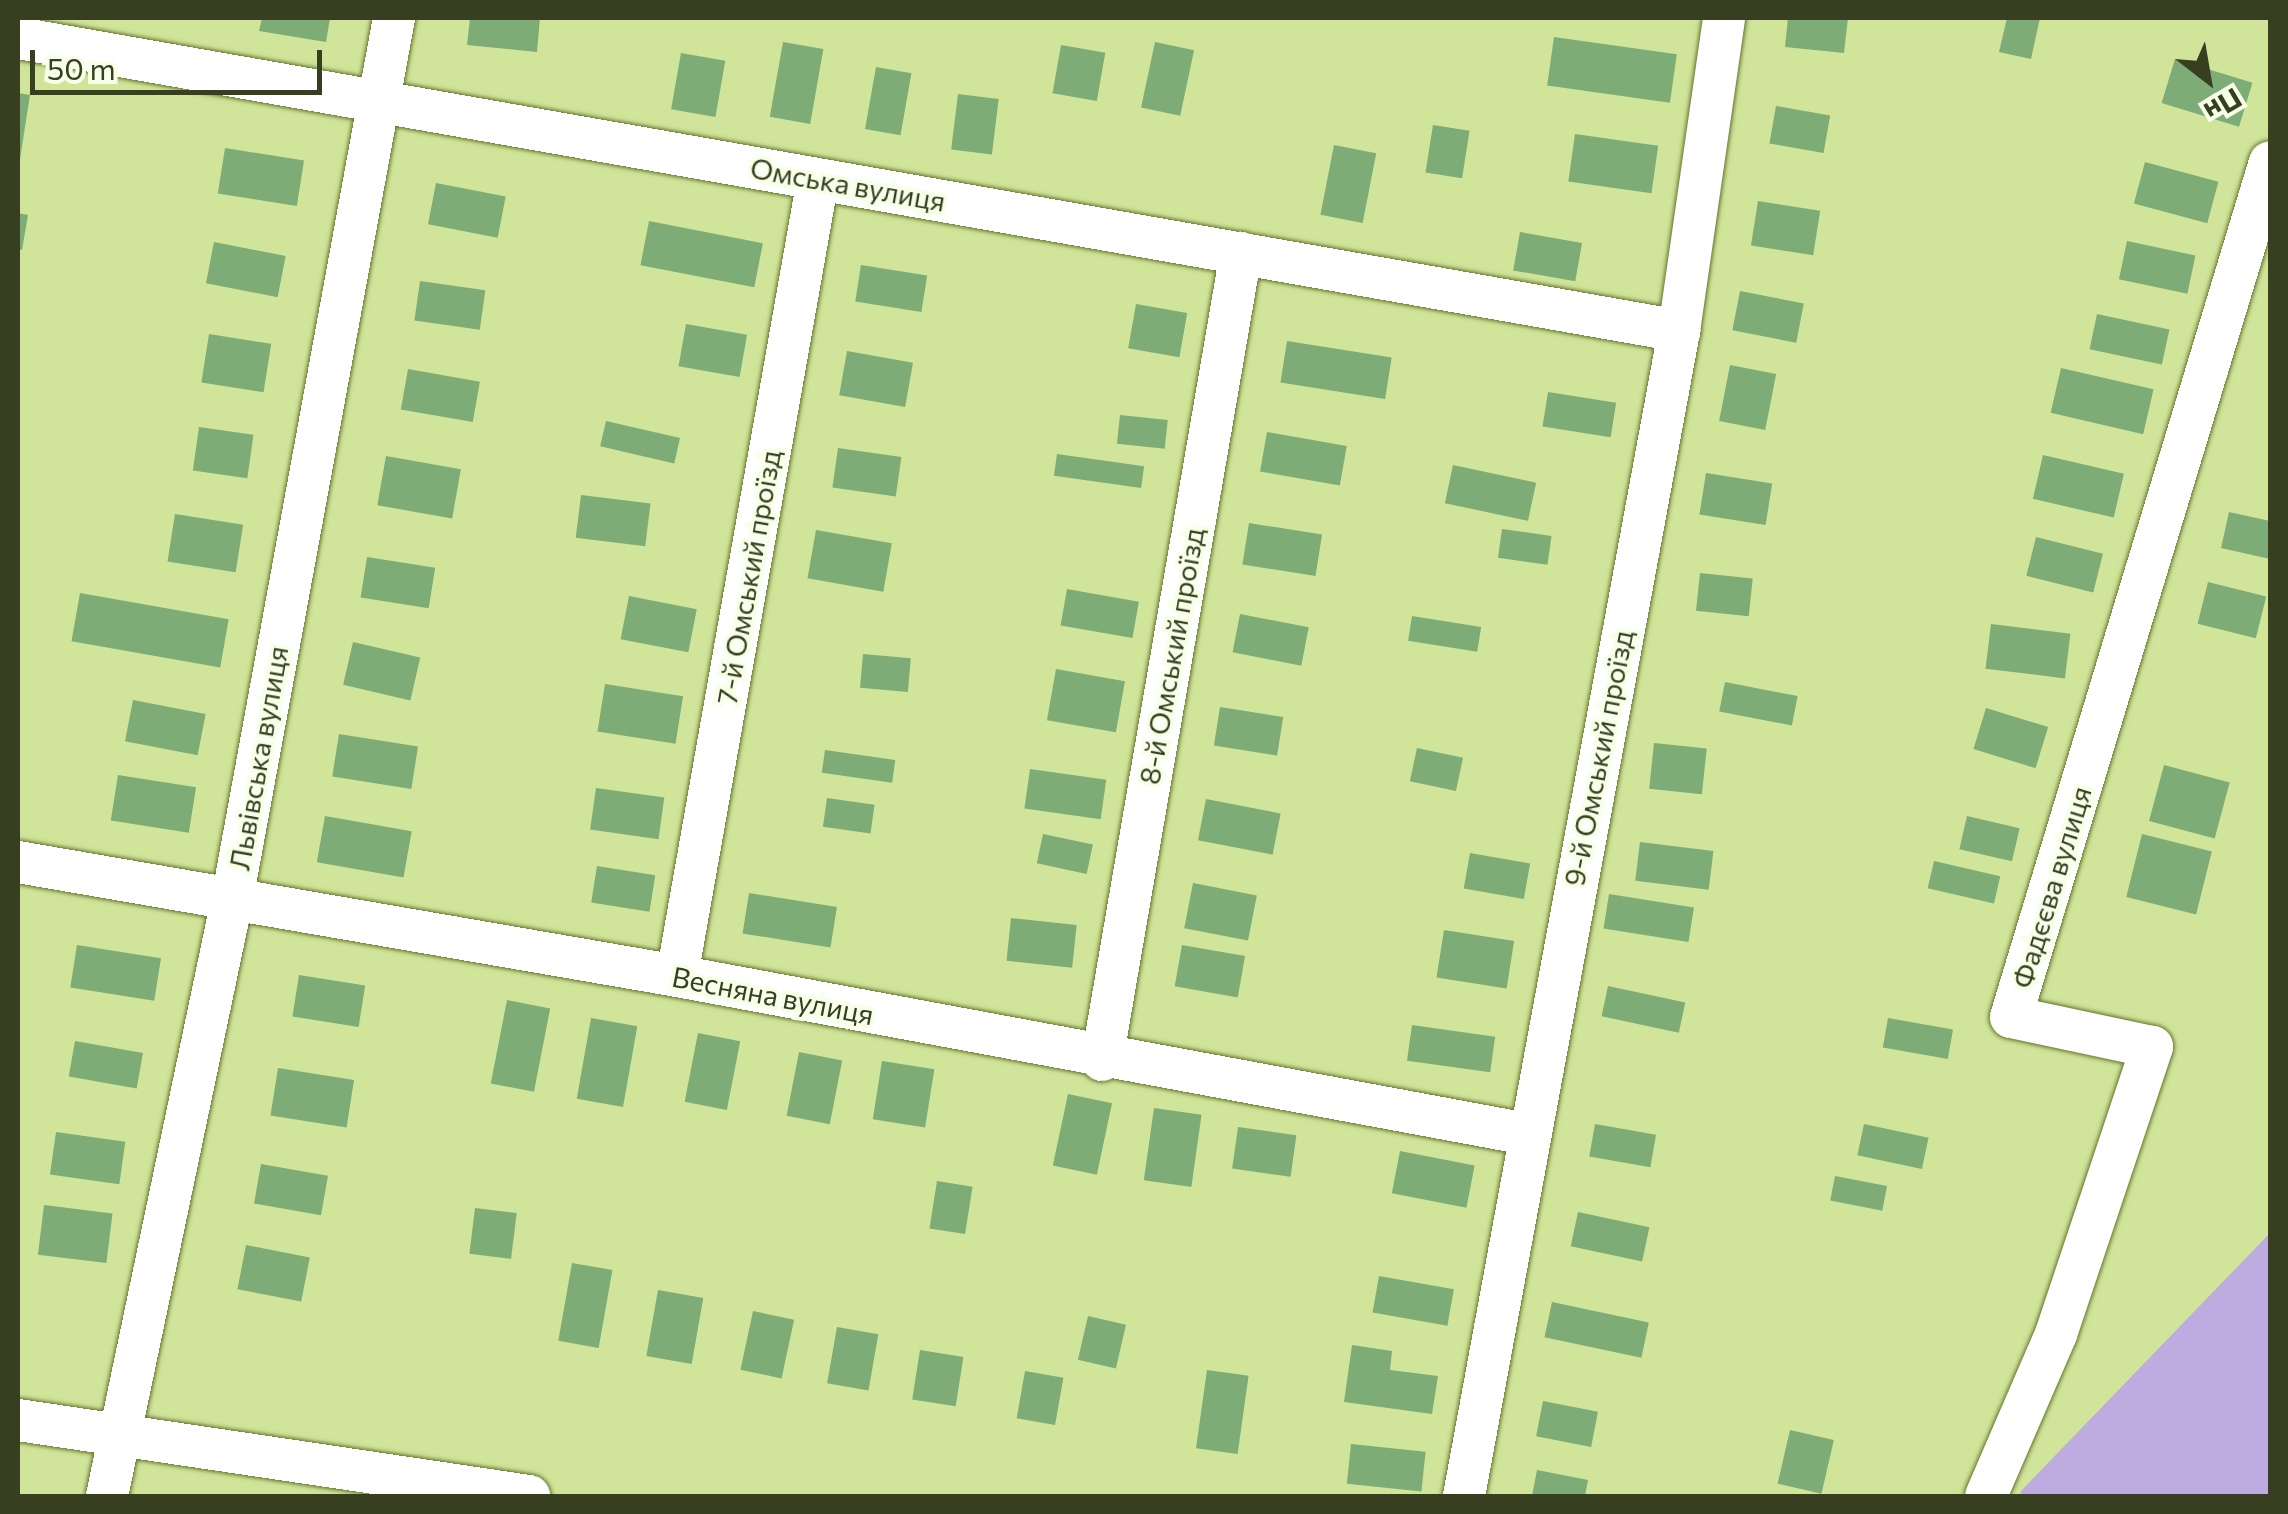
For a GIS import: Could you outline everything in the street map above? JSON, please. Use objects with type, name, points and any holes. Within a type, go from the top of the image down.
[{"type":"street","name":"Львівська вулиця","points":[[107,1496],[115,1437],[232,900],[394,18]]},
{"type":"street","name":"9-й Омський проїзд","points":[[1464,1496],[1527,1134],[1679,331],[1724,18]]},
{"type":"street","name":"Омська вулиця","points":[[18,38],[1679,331]]},
{"type":"street","name":"Фадєєва вулиця","points":[[1986,1496],[2056,1334],[2152,1047],[2012,1017],[2270,162]]},
{"type":"street","name":"7-й Омський проїзд","points":[[677,976],[818,178]]},
{"type":"street","name":"8-й Омський проїзд","points":[[1102,1060],[1240,253]]},
{"type":"street","name":"Весняна вулиця","points":[[18,862],[677,976],[1102,1060],[1527,1134]]},
{"type":"street","points":[[18,1420],[410,1488],[504,1495]]},
{"type":"shaded area","points":[[2270,1233],[2270,1496],[2020,1496],[2021,1491]]},
{"type":"building","points":[[262,18],[330,18],[326,42],[259,31]]},
{"type":"building","points":[[470,18],[540,18],[537,52],[467,45]]},
{"type":"building","points":[[1788,18],[1848,18],[1844,53],[1785,47]]},
{"type":"building","points":[[2007,18],[2040,18],[2031,59],[1999,52]]},
{"type":"building","points":[[1554,37],[1677,54],[1670,103],[1547,86]]},
{"type":"building","points":[[783,42],[823,49],[810,124],[770,117]]},
{"type":"building","points":[[1155,42],[1194,50],[1180,116],[1141,108]]},
{"type":"building","points":[[1061,45],[1105,53],[1097,101],[1052,93]]},
{"type":"building","points":[[681,53],[725,61],[715,117],[671,109]]},
{"type":"building","points":[[2175,59],[2252,83],[2239,127],[2162,103]]},
{"type":"building","points":[[876,67],[911,73],[901,135],[865,129]]},
{"type":"building","points":[[18,93],[30,95],[20,159],[18,158]]},
{"type":"building","points":[[958,94],[999,99],[992,155],[951,150]]},
{"type":"building","points":[[1776,106],[1830,116],[1824,153],[1769,143]]},
{"type":"building","points":[[1433,125],[1470,131],[1462,178],[1425,172]]},
{"type":"building","points":[[1575,134],[1658,146],[1652,193],[1568,182]]},
{"type":"building","points":[[1334,145],[1376,153],[1363,223],[1320,215]]},
{"type":"building","points":[[225,148],[304,161],[297,206],[218,193]]},
{"type":"building","points":[[2145,162],[2218,182],[2207,223],[2134,204]]},
{"type":"building","points":[[436,183],[506,197],[498,238],[428,224]]},
{"type":"building","points":[[1758,201],[1820,211],[1813,255],[1751,245]]},
{"type":"building","points":[[18,213],[28,215],[22,250],[18,249]]},
{"type":"building","points":[[649,221],[763,243],[754,287],[640,265]]},
{"type":"building","points":[[1520,232],[1582,243],[1575,281],[1513,270]]},
{"type":"building","points":[[2127,241],[2195,256],[2187,294],[2119,279]]},
{"type":"building","points":[[214,242],[286,256],[278,297],[206,283]]},
{"type":"building","points":[[861,265],[927,275],[921,312],[855,302]]},
{"type":"building","points":[[420,281],[485,290],[480,330],[414,321]]},
{"type":"building","points":[[1740,291],[1804,303],[1796,343],[1732,330]]},
{"type":"building","points":[[1136,304],[1187,313],[1179,357],[1128,348]]},
{"type":"building","points":[[2097,314],[2169,329],[2162,365],[2090,349]]},
{"type":"building","points":[[686,324],[747,335],[740,377],[679,366]]},
{"type":"building","points":[[209,334],[271,344],[264,392],[201,382]]},
{"type":"building","points":[[1287,341],[1392,358],[1385,399],[1280,382]]},
{"type":"building","points":[[847,351],[913,363],[905,407],[839,395]]},
{"type":"building","points":[[1730,365],[1776,374],[1765,430],[1719,421]]},
{"type":"building","points":[[2061,368],[2154,389],[2143,434],[2051,413]]},
{"type":"building","points":[[408,369],[480,382],[473,422],[401,409]]},
{"type":"building","points":[[1548,392],[1616,403],[1611,437],[1543,427]]},
{"type":"building","points":[[1120,415],[1168,420],[1165,449],[1117,444]]},
{"type":"building","points":[[606,421],[680,438],[674,463],[600,446]]},
{"type":"building","points":[[199,427],[253,435],[247,478],[193,471]]},
{"type":"building","points":[[1267,432],[1347,446],[1340,485],[1260,471]]},
{"type":"building","points":[[838,448],[901,457],[896,497],[832,488]]},
{"type":"building","points":[[1057,454],[1144,466],[1141,488],[1054,476]]},
{"type":"building","points":[[2043,455],[2124,474],[2114,518],[2033,499]]},
{"type":"building","points":[[386,456],[461,469],[452,518],[377,505]]},
{"type":"building","points":[[1453,465],[1536,483],[1528,521],[1445,503]]},
{"type":"building","points":[[1706,473],[1772,483],[1766,525],[1699,514]]},
{"type":"building","points":[[581,495],[650,504],[645,546],[576,538]]},
{"type":"building","points":[[2229,512],[2270,521],[2270,559],[2221,548]]},
{"type":"building","points":[[175,514],[243,525],[236,572],[167,561]]},
{"type":"building","points":[[1249,523],[1322,535],[1316,576],[1242,564]]},
{"type":"building","points":[[1502,529],[1552,536],[1547,565],[1498,558]]},
{"type":"building","points":[[816,530],[892,543],[883,592],[807,578]]},
{"type":"building","points":[[2036,537],[2103,554],[2093,593],[2026,576]]},
{"type":"building","points":[[367,557],[435,568],[429,608],[361,597]]},
{"type":"building","points":[[1700,573],[1753,579],[1749,616],[1696,611]]},
{"type":"building","points":[[2208,582],[2266,597],[2256,638],[2198,624]]},
{"type":"building","points":[[1067,589],[1139,602],[1132,638],[1061,625]]},
{"type":"building","points":[[80,593],[229,619],[220,667],[71,641]]},
{"type":"building","points":[[629,596],[697,609],[688,652],[621,639]]},
{"type":"building","points":[[1240,614],[1309,627],[1301,666],[1233,652]]},
{"type":"building","points":[[1412,616],[1481,627],[1477,652],[1408,641]]},
{"type":"building","points":[[1991,624],[2070,634],[2065,678],[1986,669]]},
{"type":"building","points":[[353,642],[420,658],[410,700],[343,685]]},
{"type":"building","points":[[863,654],[911,658],[908,692],[860,688]]},
{"type":"building","points":[[1056,669],[1125,681],[1116,732],[1047,720]]},
{"type":"building","points":[[1725,682],[1798,696],[1792,726],[1719,711]]},
{"type":"building","points":[[605,684],[683,696],[676,744],[597,731]]},
{"type":"building","points":[[133,700],[206,714],[198,755],[125,741]]},
{"type":"building","points":[[1220,707],[1283,717],[1277,756],[1214,746]]},
{"type":"building","points":[[1986,708],[2048,727],[2036,768],[1973,749]]},
{"type":"building","points":[[339,734],[418,747],[411,789],[332,776]]},
{"type":"building","points":[[1654,743],[1707,749],[1702,794],[1649,789]]},
{"type":"building","points":[[1417,748],[1463,758],[1456,791],[1410,781]]},
{"type":"building","points":[[825,750],[895,760],[892,783],[822,773]]},
{"type":"building","points":[[2164,765],[2230,783],[2215,839],[2149,821]]},
{"type":"building","points":[[1030,769],[1106,780],[1101,819],[1024,809]]},
{"type":"building","points":[[118,775],[196,787],[189,833],[111,820]]},
{"type":"building","points":[[596,788],[664,798],[658,839],[590,830]]},
{"type":"building","points":[[827,798],[875,805],[870,833],[823,827]]},
{"type":"building","points":[[1206,799],[1281,814],[1273,855],[1198,840]]},
{"type":"building","points":[[325,816],[412,831],[404,878],[317,862]]},
{"type":"building","points":[[1967,816],[2020,828],[2012,861],[1959,849]]},
{"type":"building","points":[[1043,834],[1093,845],[1087,874],[1037,863]]},
{"type":"building","points":[[2142,834],[2212,851],[2196,914],[2126,897]]},
{"type":"building","points":[[1640,842],[1713,851],[1709,890],[1635,881]]},
{"type":"building","points":[[1470,853],[1530,864],[1524,899],[1464,888]]},
{"type":"building","points":[[1934,861],[2000,876],[1994,904],[1928,888]]},
{"type":"building","points":[[597,866],[655,875],[649,912],[591,903]]},
{"type":"building","points":[[1193,883],[1257,895],[1248,941],[1184,928]]},
{"type":"building","points":[[749,893],[837,907],[830,947],[743,933]]},
{"type":"building","points":[[1609,894],[1694,907],[1688,942],[1604,929]]},
{"type":"building","points":[[1011,918],[1077,925],[1072,968],[1007,961]]},
{"type":"building","points":[[1444,930],[1514,941],[1507,989],[1436,977]]},
{"type":"building","points":[[77,945],[161,958],[154,1001],[70,987]]},
{"type":"building","points":[[1182,945],[1245,956],[1238,997],[1175,986]]},
{"type":"building","points":[[299,975],[365,985],[359,1027],[292,1016]]},
{"type":"building","points":[[1608,986],[1685,1002],[1679,1033],[1602,1016]]},
{"type":"building","points":[[507,1000],[550,1008],[534,1092],[491,1083]]},
{"type":"building","points":[[591,1018],[637,1026],[623,1107],[577,1099]]},
{"type":"building","points":[[1888,1018],[1953,1029],[1948,1059],[1883,1048]]},
{"type":"building","points":[[1412,1025],[1495,1037],[1490,1072],[1407,1061]]},
{"type":"building","points":[[698,1033],[740,1041],[727,1110],[685,1102]]},
{"type":"building","points":[[75,1041],[143,1053],[137,1088],[69,1076]]},
{"type":"building","points":[[799,1052],[842,1060],[830,1124],[787,1116]]},
{"type":"building","points":[[882,1061],[934,1069],[925,1128],[873,1119]]},
{"type":"building","points":[[278,1068],[354,1080],[347,1127],[270,1115]]},
{"type":"building","points":[[1068,1094],[1112,1103],[1097,1175],[1053,1165]]},
{"type":"building","points":[[1154,1108],[1202,1115],[1191,1187],[1144,1180]]},
{"type":"building","points":[[1595,1124],[1656,1135],[1650,1167],[1589,1156]]},
{"type":"building","points":[[1864,1124],[1929,1138],[1922,1169],[1857,1155]]},
{"type":"building","points":[[1238,1127],[1296,1135],[1291,1177],[1232,1169]]},
{"type":"building","points":[[56,1132],[125,1142],[119,1184],[50,1175]]},
{"type":"building","points":[[1400,1151],[1475,1166],[1466,1208],[1392,1193]]},
{"type":"building","points":[[261,1164],[328,1176],[321,1215],[254,1203]]},
{"type":"building","points":[[1835,1176],[1887,1186],[1882,1211],[1830,1201]]},
{"type":"building","points":[[937,1181],[973,1187],[965,1234],[929,1228]]},
{"type":"building","points":[[44,1205],[112,1213],[106,1263],[38,1255]]},
{"type":"building","points":[[475,1208],[517,1213],[511,1259],[469,1254]]},
{"type":"building","points":[[1578,1212],[1649,1227],[1642,1261],[1571,1246]]},
{"type":"building","points":[[246,1245],[310,1257],[301,1302],[237,1289]]},
{"type":"building","points":[[572,1263],[612,1270],[599,1348],[558,1341]]},
{"type":"building","points":[[1379,1276],[1454,1289],[1447,1326],[1373,1312]]},
{"type":"building","points":[[658,1290],[703,1298],[692,1364],[646,1356]]},
{"type":"building","points":[[1552,1302],[1649,1323],[1641,1358],[1545,1337]]},
{"type":"building","points":[[753,1311],[794,1320],[782,1378],[741,1370]]},
{"type":"building","points":[[1088,1316],[1126,1325],[1116,1369],[1078,1360]]},
{"type":"building","points":[[837,1327],[878,1334],[868,1390],[827,1383]]},
{"type":"building","points":[[1352,1345],[1392,1351],[1390,1370],[1438,1376],[1432,1414],[1344,1402]]},
{"type":"building","points":[[920,1350],[963,1357],[956,1406],[912,1399]]},
{"type":"building","points":[[1207,1370],[1249,1376],[1238,1454],[1196,1448]]},
{"type":"building","points":[[1025,1371],[1063,1378],[1055,1425],[1017,1418]]},
{"type":"building","points":[[1543,1401],[1598,1412],[1591,1447],[1536,1436]]},
{"type":"building","points":[[1790,1430],[1834,1440],[1821,1494],[1778,1484]]},
{"type":"building","points":[[1351,1444],[1426,1452],[1421,1492],[1347,1484]]},
{"type":"building","points":[[1537,1470],[1588,1480],[1585,1496],[1532,1496]]}]
